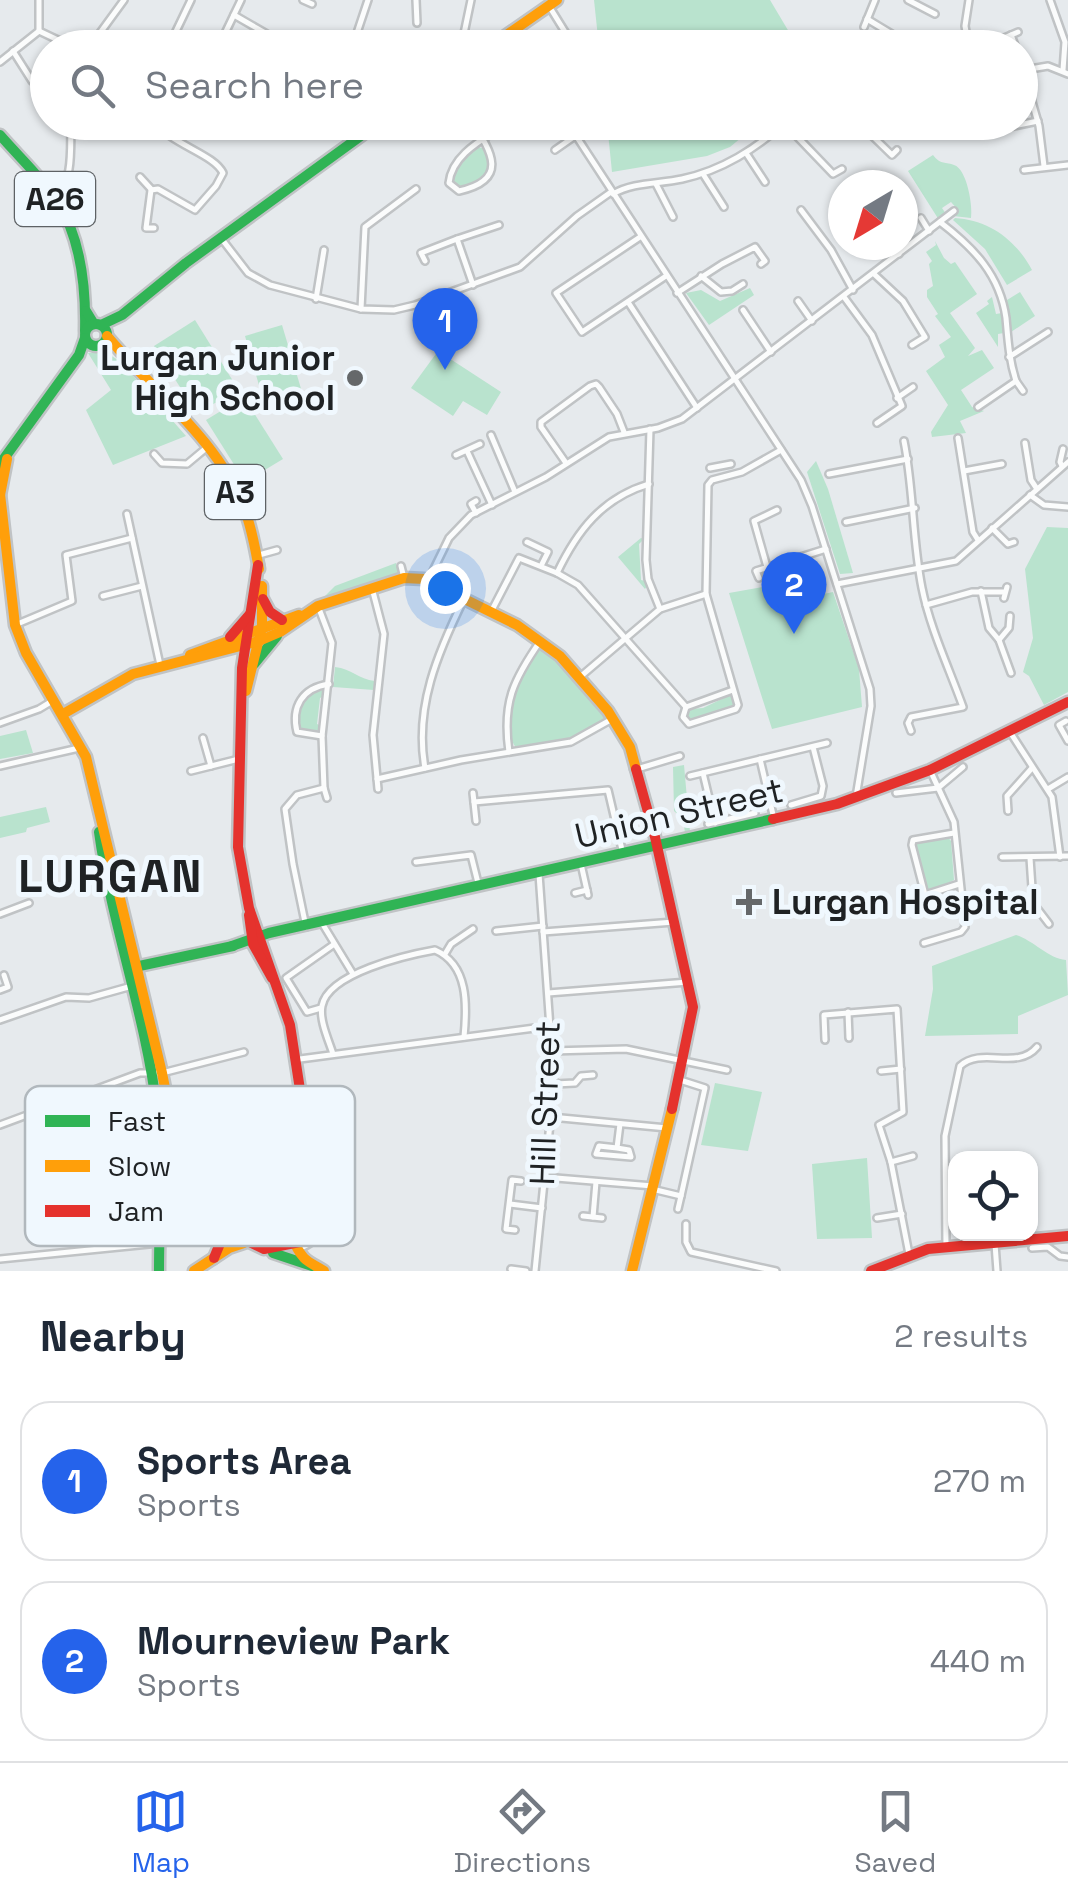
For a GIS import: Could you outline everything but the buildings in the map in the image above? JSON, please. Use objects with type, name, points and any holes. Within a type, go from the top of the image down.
[{"type":"main road","points":[[514,30],[553,3]]},
{"type":"main road","name":"A26","points":[[0,135],[56,200],[68,223],[86,311],[97,334]]},
{"type":"main road","points":[[0,474],[5,459],[97,334],[355,140]]},
{"type":"main road","name":"A3","points":[[97,334],[159,393],[205,449],[222,471],[252,529],[264,599],[242,670],[238,846],[257,940],[283,997]]},
{"type":"main road","points":[[5,459],[0,494],[15,624],[26,653],[82,746],[160,1086]]},
{"type":"main road","name":"A3","points":[[242,701],[254,664],[257,561]]},
{"type":"main road","points":[[254,664],[280,632],[300,617],[403,572],[491,612],[541,640],[614,718],[637,769],[693,1014],[632,1271]]},
{"type":"main road","points":[[242,701],[261,580]]},
{"type":"main road","points":[[264,599],[270,612],[282,620]]},
{"type":"main road","points":[[193,654],[226,646],[254,609]]},
{"type":"main road","points":[[254,637],[282,620],[300,617]]},
{"type":"main road","points":[[63,714],[121,680],[254,637],[300,617]]},
{"type":"main road","points":[[174,662],[280,632]]},
{"type":"main road","points":[[226,646],[242,670]]},
{"type":"main road","name":"Union Street","points":[[130,969],[658,848],[856,797],[930,770],[1068,702]]},
{"type":"main road","name":"A3","points":[[257,940],[283,997],[299,1059],[300,1086]]},
{"type":"main road","points":[[156,1072],[157,1086]]},
{"type":"main road","points":[[875,1270],[908,1254],[946,1246],[1068,1236]]},
{"type":"main road","points":[[214,1258],[219,1246]]},
{"type":"main road","points":[[194,1271],[235,1246]]},
{"type":"main road","points":[[252,1246],[269,1252],[296,1246]]},
{"type":"main road","name":"A3","points":[[269,1252],[324,1271],[296,1246]]},
{"type":"street","points":[[38,30],[39,0]]},
{"type":"street","points":[[101,30],[124,0]]},
{"type":"street","points":[[177,30],[192,0]]},
{"type":"street","points":[[227,30],[241,0]]},
{"type":"street","points":[[303,0],[312,4]]},
{"type":"street","points":[[358,30],[368,0]]},
{"type":"street","points":[[416,0],[417,23]]},
{"type":"street","points":[[465,30],[471,0]]},
{"type":"street","points":[[864,27],[875,0]]},
{"type":"street","points":[[908,0],[935,14]]},
{"type":"street","points":[[966,30],[969,0]]},
{"type":"street","points":[[1038,66],[1065,72],[1064,42],[1050,0]]},
{"type":"street","points":[[927,10],[931,1]]},
{"type":"street","points":[[553,3],[566,30]]},
{"type":"street","points":[[234,16],[260,30]]},
{"type":"street","points":[[867,19],[885,30]]},
{"type":"street","points":[[0,62],[30,37]]},
{"type":"street","points":[[13,51],[30,78]]},
{"type":"street","points":[[1038,122],[1044,166]]},
{"type":"street","points":[[56,200],[70,172],[71,140]]},
{"type":"street","points":[[151,190],[195,210],[216,186],[222,172],[219,165],[174,140]]},
{"type":"street","points":[[484,140],[493,154],[486,178],[469,188],[452,188],[449,176],[455,161],[484,140]]},
{"type":"street","points":[[555,150],[569,140]]},
{"type":"street","points":[[578,140],[804,487],[867,678],[871,706],[856,797]]},
{"type":"street","points":[[221,238],[259,280],[362,309],[403,308],[526,263],[577,216],[612,193],[702,174],[763,140]]},
{"type":"street","points":[[802,140],[833,174],[842,168]]},
{"type":"street","points":[[880,140],[892,154],[897,150]]},
{"type":"street","points":[[746,153],[764,182]]},
{"type":"street","points":[[1024,170],[1068,165]]},
{"type":"street","points":[[702,174],[724,206]]},
{"type":"street","points":[[140,177],[151,190],[146,228],[154,228]]},
{"type":"street","points":[[656,184],[672,217]]},
{"type":"street","points":[[65,188],[68,223]]},
{"type":"street","points":[[362,309],[366,228],[414,194]]},
{"type":"street","points":[[801,210],[832,250],[853,290]]},
{"type":"street","points":[[918,239],[954,211]]},
{"type":"street","points":[[921,218],[929,230]]},
{"type":"street","points":[[940,222],[974,249],[994,278],[1006,318],[1009,358],[1023,391]]},
{"type":"street","points":[[425,261],[421,253],[500,225]]},
{"type":"street","points":[[640,236],[556,293],[582,332],[666,276]]},
{"type":"street","points":[[457,239],[473,285]]},
{"type":"street","points":[[677,293],[755,247],[765,261],[761,264]]},
{"type":"street","points":[[316,298],[324,250]]},
{"type":"street","points":[[428,581],[453,532],[476,513],[599,442],[682,419],[892,260]]},
{"type":"street","points":[[874,274],[903,301],[922,330],[925,337],[912,345]]},
{"type":"street","points":[[701,276],[721,292],[743,284]]},
{"type":"street","points":[[844,297],[872,335],[902,406],[877,423]]},
{"type":"street","points":[[627,301],[697,408]]},
{"type":"street","points":[[798,301],[812,322]]},
{"type":"street","points":[[743,310],[771,352]]},
{"type":"street","points":[[1009,358],[1048,332]]},
{"type":"street","points":[[978,406],[1016,381]]},
{"type":"street","points":[[566,463],[541,428],[541,422],[590,386],[599,386],[624,432]]},
{"type":"street","points":[[897,398],[913,387]]},
{"type":"street","points":[[650,429],[647,567],[660,609]]},
{"type":"street","points":[[491,435],[515,492]]},
{"type":"street","points":[[958,438],[978,540]]},
{"type":"street","points":[[904,441],[915,508],[912,526],[926,605],[963,707],[911,716],[911,731]]},
{"type":"street","points":[[1024,443],[1031,480],[1037,489]]},
{"type":"street","points":[[456,455],[480,444]]},
{"type":"street","points":[[154,454],[162,463],[182,465],[205,449]]},
{"type":"street","points":[[466,450],[492,505]]},
{"type":"street","points":[[686,707],[683,717],[689,724],[736,709],[738,705],[706,594],[708,486],[712,480],[761,464],[781,450]]},
{"type":"street","points":[[837,584],[954,562],[1065,464],[1060,462],[1063,450]]},
{"type":"street","points":[[1026,455],[1036,454]]},
{"type":"street","points":[[830,474],[908,459]]},
{"type":"street","points":[[710,468],[730,464]]},
{"type":"street","points":[[964,471],[1002,464]]},
{"type":"street","points":[[722,466],[725,476]]},
{"type":"street","points":[[558,572],[584,525],[637,487],[648,484]]},
{"type":"street","points":[[1030,495],[1044,505],[1068,507]]},
{"type":"street","points":[[476,501],[471,504],[476,513]]},
{"type":"street","points":[[846,522],[915,508]]},
{"type":"street","points":[[767,568],[754,521],[776,510]]},
{"type":"street","points":[[127,514],[160,665]]},
{"type":"street","points":[[992,528],[1008,544],[1014,542]]},
{"type":"street","points":[[15,624],[72,601],[66,556],[132,538]]},
{"type":"street","points":[[527,542],[548,552],[542,565]]},
{"type":"street","points":[[758,578],[756,571],[826,548]]},
{"type":"street","points":[[257,561],[277,550]]},
{"type":"street","points":[[491,612],[515,562],[525,558],[558,572],[578,585],[686,707]]},
{"type":"street","points":[[103,596],[142,586]]},
{"type":"street","points":[[372,588],[384,634],[372,735],[378,789]]},
{"type":"street","points":[[926,605],[980,592],[1005,592]]},
{"type":"street","points":[[980,592],[989,628],[1000,640],[1011,673]]},
{"type":"street","points":[[580,678],[660,609],[706,594]]},
{"type":"street","points":[[425,768],[424,727],[434,666],[464,599]]},
{"type":"street","points":[[318,606],[332,644],[322,736],[324,788],[328,798]]},
{"type":"street","points":[[1000,640],[1009,628],[1010,616]]},
{"type":"street","points":[[509,752],[508,698],[541,640]]},
{"type":"street","points":[[322,736],[297,732],[297,708],[299,698],[307,691],[329,684]]},
{"type":"street","points":[[686,707],[734,690]]},
{"type":"street","points":[[0,722],[54,700]]},
{"type":"street","points":[[377,778],[570,742],[614,718]]},
{"type":"street","points":[[1066,721],[1059,725],[1068,741]]},
{"type":"street","points":[[1002,857],[1064,857],[1048,788],[1010,732]]},
{"type":"street","points":[[203,738],[210,766]]},
{"type":"street","points":[[690,776],[827,743]]},
{"type":"street","points":[[0,766],[82,746]]},
{"type":"street","points":[[790,805],[821,796],[823,786],[813,746]]},
{"type":"street","points":[[637,769],[680,756]]},
{"type":"street","points":[[191,771],[239,758]]},
{"type":"street","points":[[760,759],[774,819]]},
{"type":"street","points":[[1008,811],[1007,796],[1032,768]]},
{"type":"street","points":[[904,800],[899,792],[938,788],[961,769],[966,778]]},
{"type":"street","points":[[927,932],[927,942],[964,930],[952,815],[930,770]]},
{"type":"street","points":[[703,773],[711,823],[755,812]]},
{"type":"street","points":[[1048,788],[1068,776]]},
{"type":"street","points":[[306,927],[292,864],[286,809],[297,796],[324,788]]},
{"type":"street","points":[[474,802],[608,790],[624,854]]},
{"type":"street","points":[[473,794],[476,821]]},
{"type":"street","points":[[954,833],[916,840],[912,845],[925,895],[959,884]]},
{"type":"street","points":[[416,862],[471,855],[479,887]]},
{"type":"street","points":[[1030,858],[1033,903],[1049,924]]},
{"type":"street","points":[[575,893],[587,893],[581,864]]},
{"type":"street","name":"Hill Street","points":[[534,1271],[554,1084],[540,874]]},
{"type":"street","points":[[0,914],[29,903]]},
{"type":"street","points":[[1007,908],[1033,903]]},
{"type":"street","points":[[496,931],[508,934],[674,922]]},
{"type":"street","points":[[322,924],[354,974]]},
{"type":"street","points":[[445,954],[451,944],[472,929]]},
{"type":"street","points":[[322,1008],[307,1012],[286,978],[334,945]]},
{"type":"street","points":[[332,1054],[322,1008],[325,999],[354,974],[434,950],[445,954],[462,980],[466,1003],[464,1038]]},
{"type":"street","points":[[0,990],[8,987],[4,974]]},
{"type":"street","points":[[548,993],[688,982]]},
{"type":"street","points":[[0,1020],[66,998],[89,998],[134,985]]},
{"type":"street","points":[[825,1040],[824,1015],[897,1010],[903,1112],[879,1125],[891,1162],[908,1254]]},
{"type":"street","points":[[848,1012],[849,1038]]},
{"type":"street","points":[[299,1059],[550,1026]]},
{"type":"street","points":[[946,1246],[945,1136],[960,1066],[975,1058],[1030,1056],[1036,1047]]},
{"type":"street","points":[[552,1052],[618,1048],[727,1070]]},
{"type":"street","points":[[105,1086],[132,1076],[226,1060],[244,1052]]},
{"type":"street","points":[[881,1071],[901,1069]]},
{"type":"street","points":[[554,1084],[575,1083],[581,1076],[593,1076]]},
{"type":"street","points":[[678,1209],[706,1088],[679,1080]]},
{"type":"street","points":[[0,1125],[25,1116]]},
{"type":"street","points":[[551,1118],[667,1128]]},
{"type":"street","points":[[617,1148],[620,1124]]},
{"type":"street","points":[[599,1146],[617,1148],[629,1150],[631,1157],[596,1154],[599,1146]]},
{"type":"street","points":[[891,1162],[913,1156]]},
{"type":"street","points":[[544,1177],[652,1188],[681,1196]]},
{"type":"street","points":[[515,1230],[506,1229],[509,1204],[512,1180],[521,1181]]},
{"type":"street","points":[[593,1218],[596,1182]]},
{"type":"street","points":[[509,1204],[542,1208]]},
{"type":"street","points":[[877,1218],[902,1214]]},
{"type":"street","points":[[583,1216],[602,1218]]},
{"type":"street","points":[[686,1224],[686,1242],[691,1252],[776,1271]]},
{"type":"street","points":[[995,1242],[997,1271]]},
{"type":"street","points":[[0,1259],[129,1246]]},
{"type":"street","points":[[1032,1248],[1048,1247],[1068,1257]]},
{"type":"street","points":[[511,1270],[526,1271]]},
{"type":"green space","points":[[594,0],[770,0],[788,30],[597,30]]},
{"type":"green space","points":[[609,140],[738,140],[707,156],[612,172]]},
{"type":"green space","points":[[478,147],[486,149],[486,171],[478,180],[456,187],[452,182],[457,166]]},
{"type":"green space","points":[[933,155],[940,162],[959,168],[966,180],[971,218],[953,216],[959,211],[951,202],[942,208],[946,214],[939,220],[918,187],[918,170],[910,170]]},
{"type":"green space","points":[[955,218],[990,227],[1010,241],[1032,270],[1007,285],[985,249]]},
{"type":"green space","points":[[935,241],[944,258],[951,264],[955,262],[977,294],[950,313],[975,348],[968,356],[982,350],[994,368],[961,390],[972,407],[984,411],[960,421],[966,433],[932,437],[931,432],[948,405],[926,371],[945,357],[939,345],[951,337],[927,297],[927,290],[933,286],[929,264],[932,261],[926,252],[936,245]]},
{"type":"green space","points":[[750,288],[754,295],[709,325],[686,293],[701,290],[720,301]]},
{"type":"green space","points":[[1020,292],[1035,316],[1011,332],[1007,300]]},
{"type":"green space","points":[[992,297],[996,314],[1002,313],[1004,333],[998,334],[998,347],[976,313]]},
{"type":"green space","points":[[195,320],[238,389],[197,414],[154,346]]},
{"type":"green space","points":[[282,325],[302,392],[264,403],[245,336]]},
{"type":"green space","points":[[438,351],[501,392],[487,415],[463,401],[453,416],[411,388]]},
{"type":"green space","points":[[88,353],[107,353],[121,362],[186,436],[113,465],[86,410],[111,390]]},
{"type":"green space","points":[[244,397],[283,459],[245,482],[206,420]]},
{"type":"green space","points":[[816,461],[853,573],[840,574],[807,472]]},
{"type":"green space","points":[[1047,527],[1068,528],[1068,692],[1044,705],[1023,672],[1033,638],[1025,569]]},
{"type":"green space","points":[[641,538],[641,580],[645,581],[645,589],[618,557]]},
{"type":"green space","points":[[396,563],[399,574],[321,600],[335,586]]},
{"type":"green space","points":[[796,581],[809,597],[833,592],[859,669],[862,707],[772,729],[729,593]]},
{"type":"green space","points":[[543,647],[564,663],[608,716],[577,736],[516,748],[510,736],[509,708],[525,667]]},
{"type":"green space","points":[[335,667],[375,681],[374,690],[333,687]]},
{"type":"green space","points":[[323,688],[325,695],[320,698],[317,724],[320,731],[299,728],[300,701]]},
{"type":"green space","points":[[730,695],[735,703],[733,708],[692,721],[686,718],[689,709],[703,708]]},
{"type":"green space","points":[[26,730],[33,753],[0,759],[0,736]]},
{"type":"green space","points":[[684,765],[690,832],[685,833],[683,819],[674,811],[673,767]]},
{"type":"green space","points":[[46,807],[50,822],[0,838],[0,817]]},
{"type":"green space","points":[[947,836],[951,841],[954,880],[929,892],[924,888],[915,845]]},
{"type":"green space","points":[[1016,935],[1066,960],[1068,995],[1018,1016],[1018,1034],[925,1036],[933,989],[932,966]]},
{"type":"green space","points":[[715,1083],[762,1092],[748,1151],[701,1145]]},
{"type":"green space","points":[[867,1158],[872,1238],[817,1239],[812,1164]]},
{"type":"traffic: fast","points":[[0,135],[57,201],[72,231],[80,264],[85,331]]},
{"type":"traffic: fast","points":[[101,325],[122,315],[186,263],[355,140]]},
{"type":"traffic: fast","points":[[86,311],[94,324]]},
{"type":"traffic: fast","points":[[96,324],[104,327],[107,335],[104,343],[96,346],[88,343],[85,335],[88,327],[96,324]]},
{"type":"traffic: fast","points":[[0,464],[79,355],[85,338]]},
{"type":"traffic: fast","points":[[254,664],[277,636]]},
{"type":"traffic: fast","points":[[232,946],[269,933],[773,819]]},
{"type":"traffic: fast","points":[[99,832],[154,1086]]},
{"type":"traffic: fast","points":[[130,968],[233,946]]},
{"type":"traffic: fast","points":[[159,1246],[159,1271]]},
{"type":"traffic: fast","points":[[273,1253],[312,1266]]},
{"type":"traffic: slow","points":[[514,30],[557,0]]},
{"type":"traffic: slow","points":[[107,336],[218,460],[244,508],[259,569]]},
{"type":"traffic: slow","points":[[0,495],[7,459]]},
{"type":"traffic: slow","points":[[0,494],[15,625],[26,653],[86,757],[165,1086]]},
{"type":"traffic: slow","points":[[63,714],[133,674],[259,641],[318,606],[404,578],[424,579],[517,625],[560,656],[608,711],[630,747],[636,769]]},
{"type":"traffic: slow","points":[[246,691],[262,627],[262,586]]},
{"type":"traffic: slow","points":[[190,655],[299,615]]},
{"type":"traffic: slow","points":[[632,1271],[672,1109]]},
{"type":"traffic: slow","points":[[194,1271],[235,1246]]},
{"type":"traffic: slow","points":[[297,1246],[304,1258],[324,1271]]},
{"type":"traffic: jam","points":[[258,565],[242,668],[238,847],[249,908],[290,1025],[299,1086]]},
{"type":"traffic: jam","points":[[263,599],[270,612],[282,620]]},
{"type":"traffic: jam","points":[[230,637],[250,614]]},
{"type":"traffic: jam","points":[[773,819],[837,804],[930,770],[1068,702]]},
{"type":"traffic: jam","points":[[636,769],[693,1007],[672,1109]]},
{"type":"traffic: jam","points":[[249,915],[253,944],[272,978]]},
{"type":"traffic: jam","points":[[871,1271],[928,1249],[1068,1236]]},
{"type":"traffic: jam","points":[[214,1258],[219,1246]]},
{"type":"traffic: jam","points":[[258,1246],[264,1249],[279,1246]]},
{"type":"place","name":"Sports Area","points":[[445,370]]},
{"type":"place","name":"Lurgan Junior High School","points":[[355,378]]},
{"type":"place","name":"Mourneview Park","points":[[794,634]]},
{"type":"place","name":"Lurgan Hospital","points":[[749,902]]},
{"type":"district","name":"LURGAN","points":[[111,876]]}]
